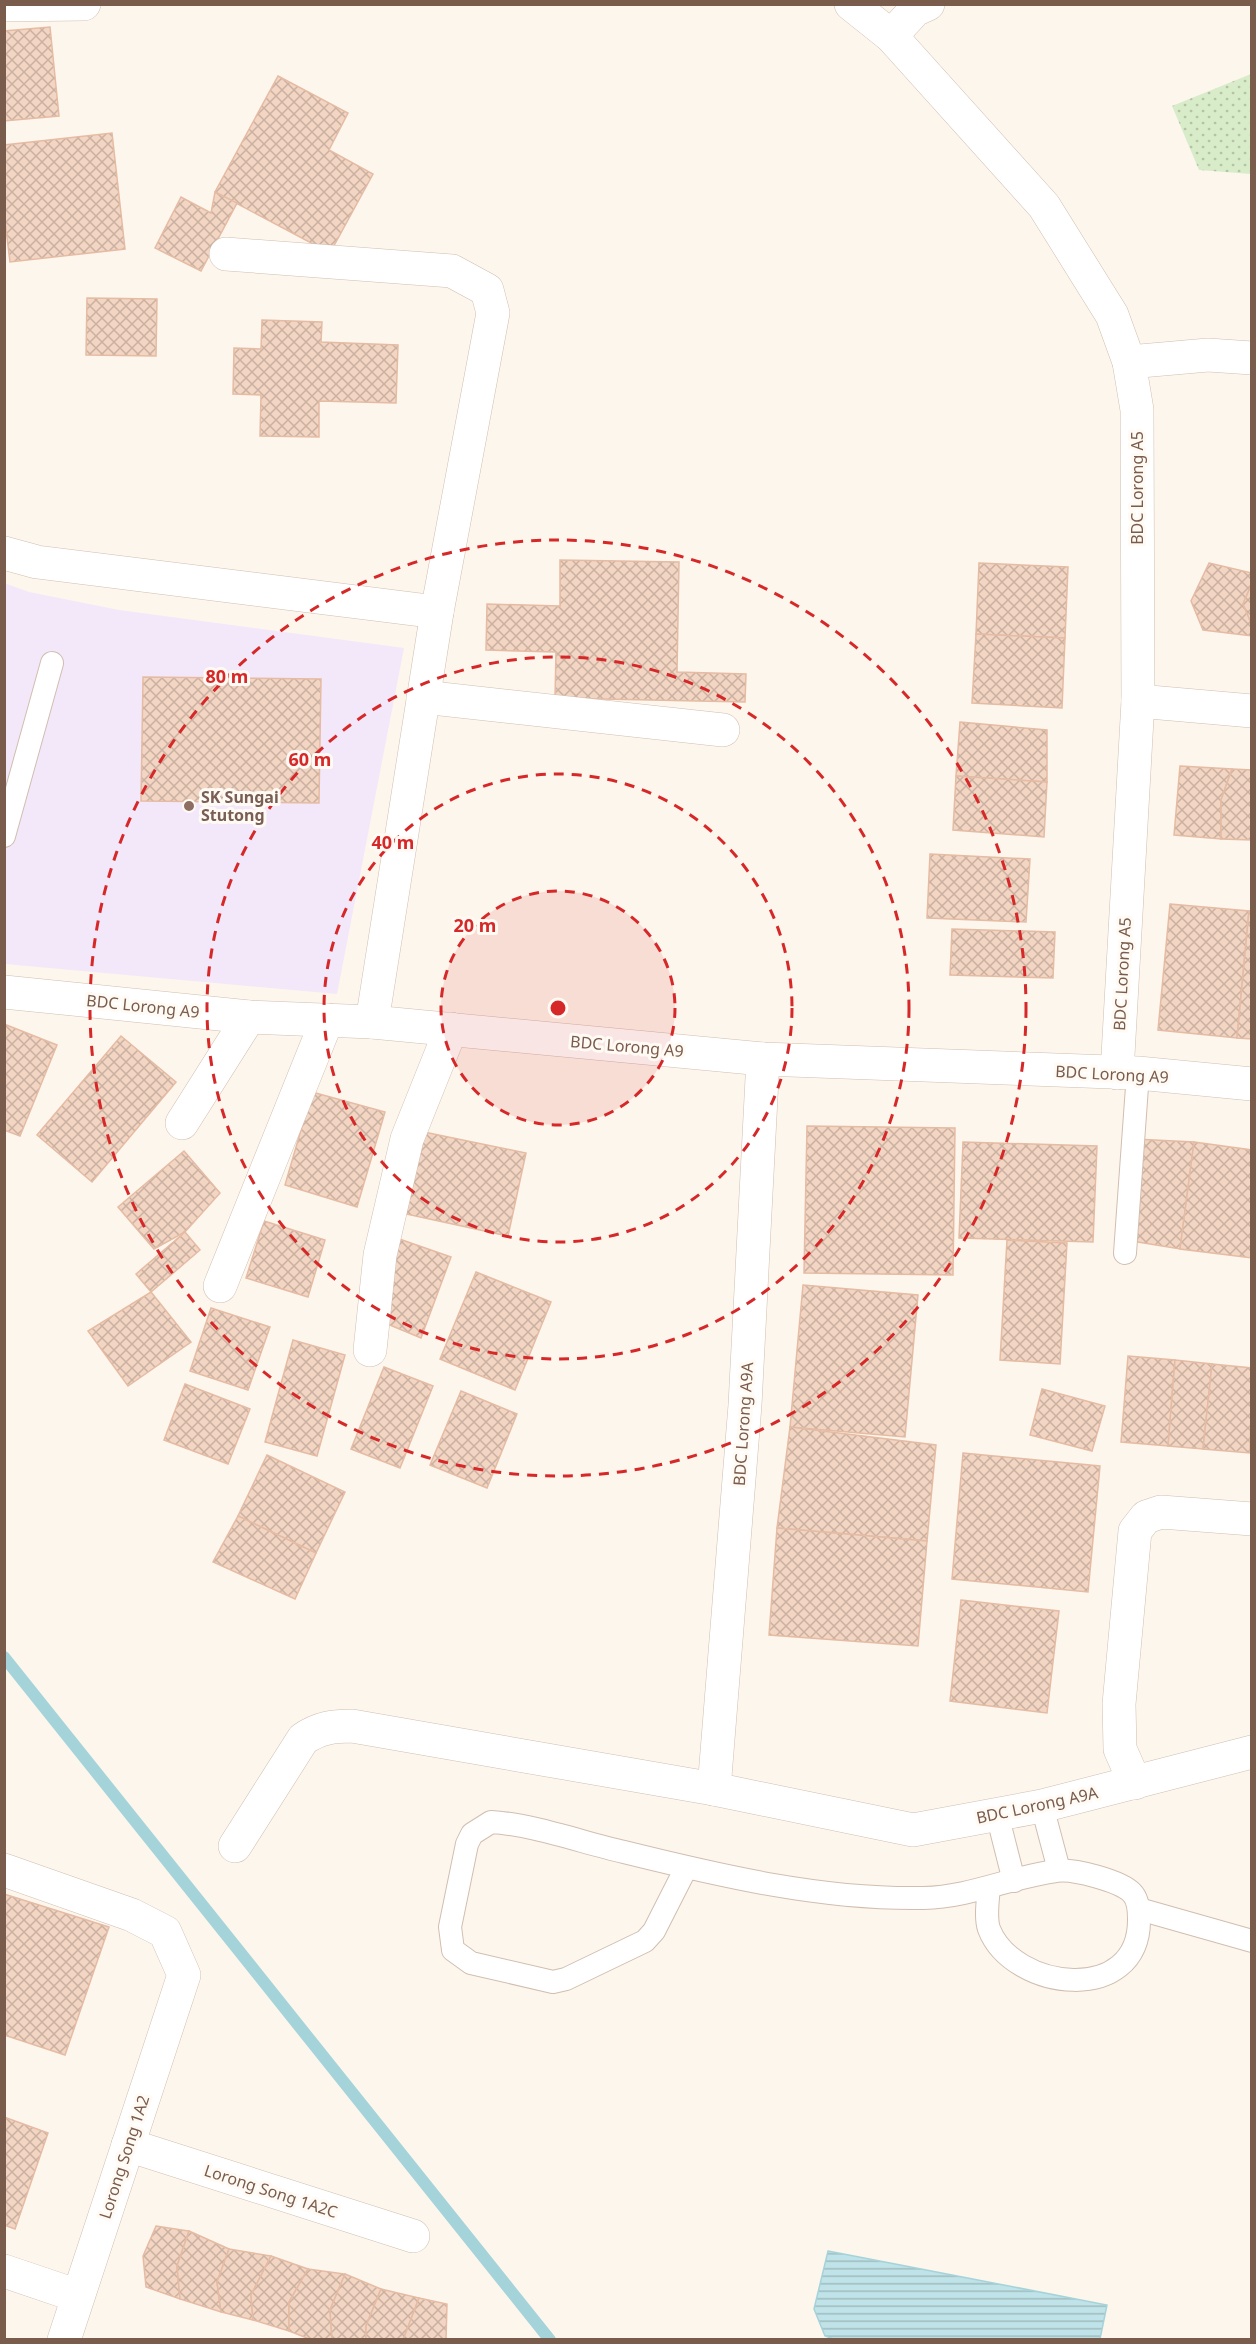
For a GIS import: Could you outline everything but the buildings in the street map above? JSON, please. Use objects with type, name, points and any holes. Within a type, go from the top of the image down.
[{"type":"street","points":[[4,5],[84,4]]},
{"type":"street","name":"BDC Lorong A5","points":[[851,4],[891,36],[1044,206],[1112,315],[1129,362],[1137,410],[1138,701],[1127,1073]]},
{"type":"street","points":[[891,36],[915,10],[928,4]]},
{"type":"street","points":[[226,254],[452,271],[487,290],[493,313],[437,612],[372,1022]]},
{"type":"street","points":[[1129,362],[1208,355],[1251,358]]},
{"type":"street","points":[[4,553],[37,562],[437,612]]},
{"type":"street","points":[[423,697],[723,730]]},
{"type":"street","points":[[1138,701],[1251,711]]},
{"type":"street","name":"BDC Lorong A9","points":[[4,992],[249,1017],[372,1022],[763,1059],[1127,1073],[1251,1084]]},
{"type":"street","points":[[182,1122],[249,1017]]},
{"type":"street","points":[[220,1286],[327,1020]]},
{"type":"street","points":[[370,1350],[380,1256],[407,1139],[451,1029]]},
{"type":"street","name":"BDC Lorong A9A","points":[[714,1789],[745,1405],[763,1059]]},
{"type":"street","points":[[1134,1783],[1120,1749],[1119,1704],[1135,1531],[1146,1517],[1161,1512],[1251,1519]]},
{"type":"street","name":"BDC Lorong A9A","points":[[235,1846],[303,1739],[316,1730],[333,1726],[352,1726],[714,1789],[913,1830],[1042,1806],[1251,1752]]},
{"type":"street","name":"Lorong Song 1A2","points":[[4,1870],[132,1915],[165,1932],[184,1975],[64,2340]]},
{"type":"street","name":"Lorong Song 1A2C","points":[[128,2145],[413,2236]]},
{"type":"street","points":[[4,2271],[78,2296]]},
{"type":"lane","points":[[5,829],[52,663]]},
{"type":"lane","points":[[1125,1253],[1127,1073]]},
{"type":"lane","points":[[1042,1806],[1059,1870]]},
{"type":"lane","points":[[997,1814],[1014,1881]]},
{"type":"lane","points":[[686,1868],[654,1931],[645,1941],[566,1979],[553,1982],[471,1963],[453,1950],[450,1927],[467,1844],[472,1834],[491,1822],[748,1881],[885,1899],[948,1898],[989,1887],[1059,1870],[1113,1881],[1132,1893],[1139,1909],[1139,1924],[1131,1954],[1112,1972],[1099,1979],[1081,1981],[1038,1973],[1016,1963],[1001,1949],[989,1928],[989,1887]]},
{"type":"lane","points":[[1139,1909],[1251,1941]]},
{"type":"shaded area","name":"SK Sungai Stutong","points":[[4,583],[29,592],[119,610],[404,648],[337,994],[5,964]]},
{"type":"green space","points":[[1251,74],[1251,174],[1199,170],[1172,106]]},
{"type":"water","points":[[828,2251],[1107,2305],[1100,2339],[836,2340],[825,2336],[814,2309]]},
{"type":"waterway","points":[[4,1657],[550,2340]]},
{"type":"place","name":"SK Sungai Stutong","points":[[189,806]]}]
